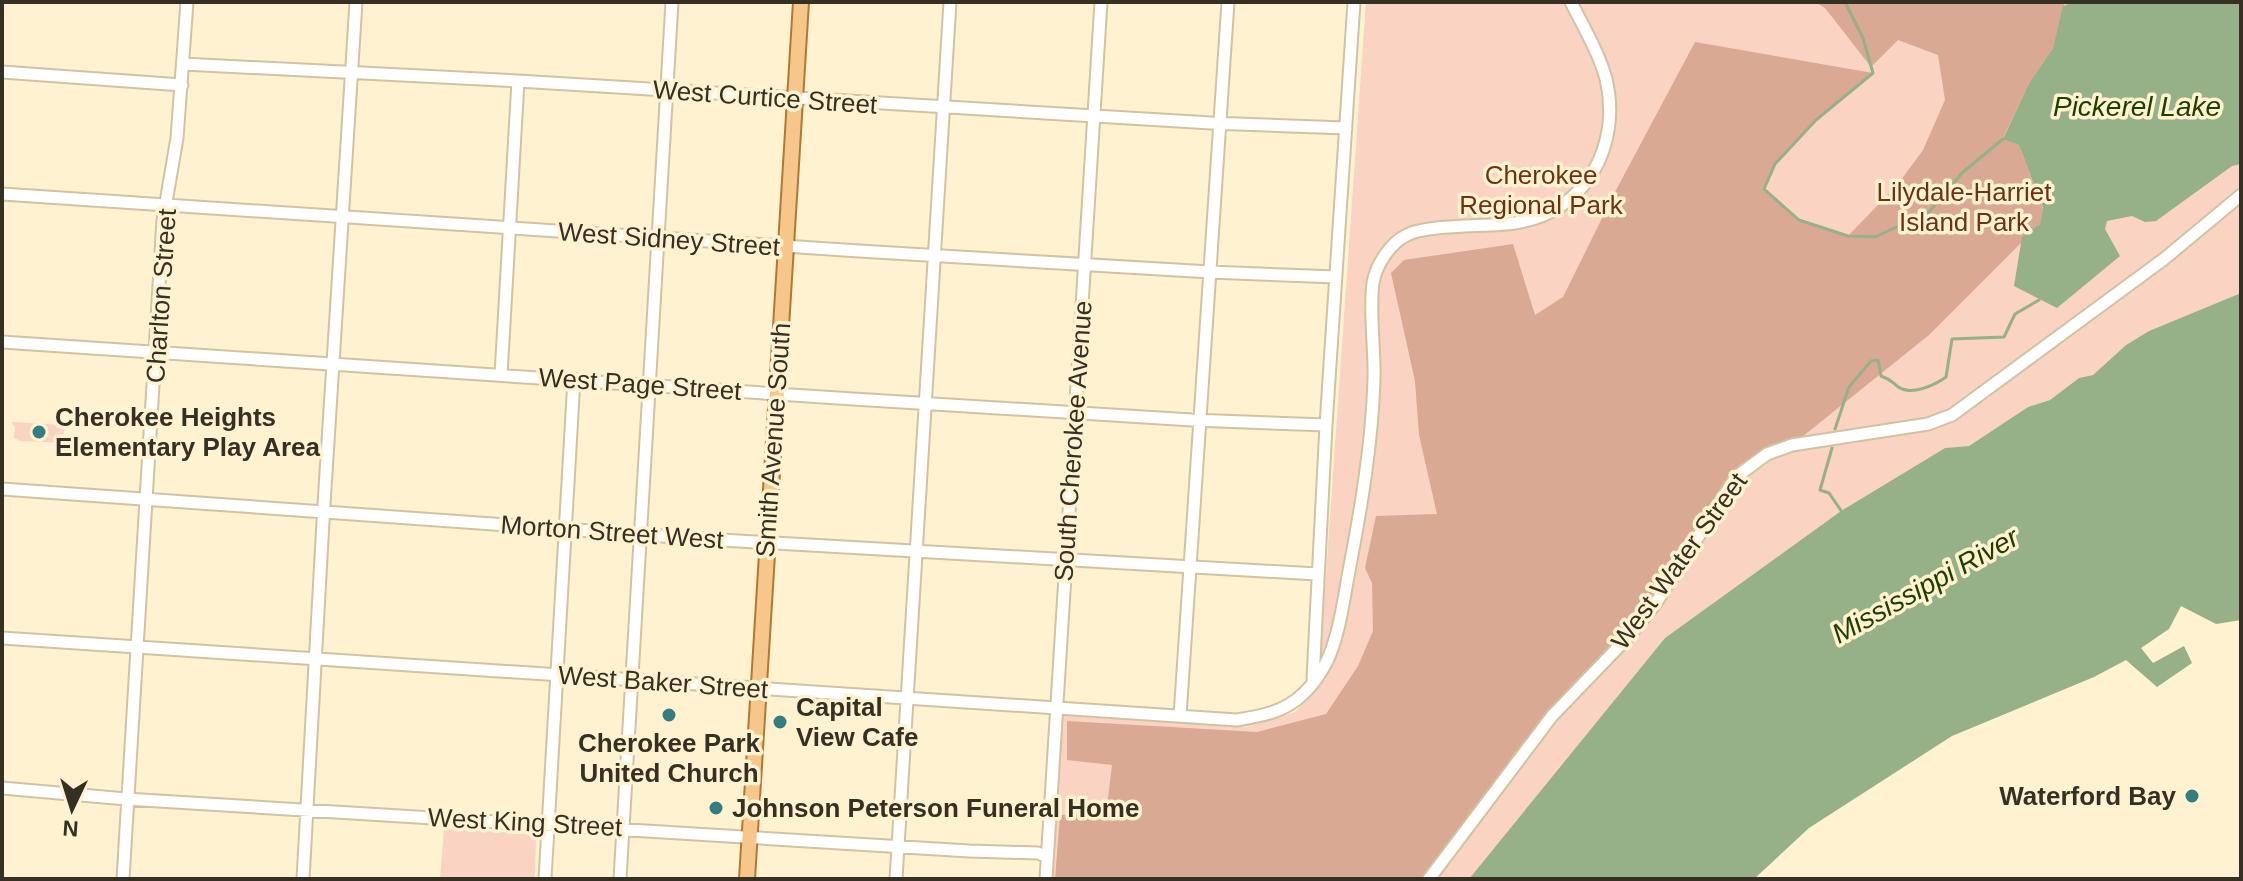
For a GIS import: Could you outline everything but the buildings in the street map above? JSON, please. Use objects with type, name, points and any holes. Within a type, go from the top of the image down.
[{"type":"main road","name":"Smith Avenue South","points":[[747,879],[801,2]]},
{"type":"street","name":"Charlton Street","points":[[123,879],[163,220],[177,138],[187,2]]},
{"type":"street","points":[[303,879],[356,2]]},
{"type":"street","points":[[620,879],[672,2]]},
{"type":"street","points":[[896,879],[950,2]]},
{"type":"street","name":"South Cherokee Avenue","points":[[1046,879],[1101,2]]},
{"type":"street","points":[[1180,716],[1228,2]]},
{"type":"street","points":[[1313,683],[1317,574],[1354,2]]},
{"type":"street","points":[[1313,683],[1330,655],[1361,508],[1372,417],[1373,283],[1382,259],[1408,234],[1516,223],[1545,216],[1585,185],[1601,160],[1609,132],[1610,101],[1605,75],[1571,2]]},
{"type":"street","name":"West Curtice Street","points":[[183,64],[1220,124],[1346,128]]},
{"type":"street","points":[[2,72],[182,85]]},
{"type":"street","points":[[501,375],[518,81]]},
{"type":"street","name":"West Sidney Street","points":[[2,194],[1084,265],[1336,277]]},
{"type":"street","name":"West Water Street","points":[[1429,879],[1552,716],[1630,635],[1656,603],[1736,477],[1767,454],[1792,445],[1928,424],[1952,415],[2164,259],[2241,195]]},
{"type":"street","name":"West Page Street","points":[[2,342],[1201,421],[1326,425]]},
{"type":"street","points":[[545,879],[574,379]]},
{"type":"street","name":"Morton Street West","points":[[2,489],[767,542],[1317,574]]},
{"type":"street","name":"West Baker Street","points":[[2,638],[1237,720],[1266,715],[1288,706],[1313,683]]},
{"type":"street","name":"West King Street","points":[[2,788],[126,799],[1038,853],[1047,857]]},
{"type":"green space","name":"Lilydale-Harriet Island Park","points":[[1366,2],[2241,2],[2241,293],[2149,331],[2126,345],[2093,375],[2079,378],[2050,400],[2028,407],[1969,446],[1945,448],[1841,511],[1665,638],[1469,879],[1051,879],[1061,715],[1247,727],[1295,712],[1318,688]]},
{"type":"green space","name":"Cherokee Regional Park","points":[[1815,2],[2065,2],[2053,48],[2029,83],[2003,138],[2019,145],[2043,209],[2040,224],[1929,335],[1792,445],[1730,484],[1666,589],[1552,716],[1422,879],[1055,879],[1060,815],[1106,815],[1112,765],[1067,760],[1067,721],[1257,732],[1326,714],[1358,666],[1373,631],[1372,583],[1365,568],[1376,516],[1437,514],[1419,435],[1415,381],[1391,273],[1404,260],[1513,244],[1535,315],[1563,297],[1695,42],[1873,73],[1816,120],[1775,163],[1764,188],[1799,220],[1848,236],[1898,184],[1923,150],[1945,100],[1938,55],[1898,40],[1871,67],[1825,8]]},
{"type":"green space","name":"Cherokee Heights Elementary Play Area","points":[[11,422],[65,425],[63,443],[21,441],[14,438],[15,427]]},
{"type":"green space","points":[[444,829],[536,834],[535,879],[440,879]]},
{"type":"water","name":"Pickerel Lake","points":[[2074,2],[2241,2],[2241,164],[2232,166],[2156,221],[2145,222],[2132,216],[2107,221],[2105,229],[2120,256],[2057,308],[2014,286],[2022,237],[2040,224],[2043,208],[2019,145],[2003,139],[2029,83],[2053,48],[2063,6]]},
{"type":"water","name":"Mississippi River","points":[[2241,293],[2241,620],[2216,624],[2181,606],[2169,629],[2141,648],[2153,663],[2184,646],[2192,663],[2157,687],[2126,660],[2094,677],[1952,736],[1809,828],[1754,879],[1469,879],[1665,638],[1841,511],[1945,448],[1969,446],[2028,407],[2050,400],[2079,378],[2093,375],[2126,345],[2149,331]]},
{"type":"waterway","points":[[1845,2],[1863,38],[1873,73],[1816,120],[1775,164],[1764,189],[1799,220],[1848,236],[1875,237],[1929,212],[1963,172],[2003,139]]},
{"type":"waterway","points":[[1835,429],[1849,387],[1871,361],[1878,360],[1881,376],[1902,389],[1915,390],[1929,386],[1946,377],[1952,339],[2004,337],[2015,314],[2039,300]]},
{"type":"waterway","points":[[1832,448],[1820,490],[1829,493],[1842,512]]},
{"type":"place","name":"Cherokee Heights Elementary Play Area","points":[[39,432]]},
{"type":"place","name":"Cherokee Park United Church","points":[[669,715]]},
{"type":"place","name":"Capital View Cafe","points":[[780,722]]},
{"type":"place","name":"Waterford Bay","points":[[2192,796]]},
{"type":"place","name":"Johnson Peterson Funeral Home","points":[[716,808]]}]
